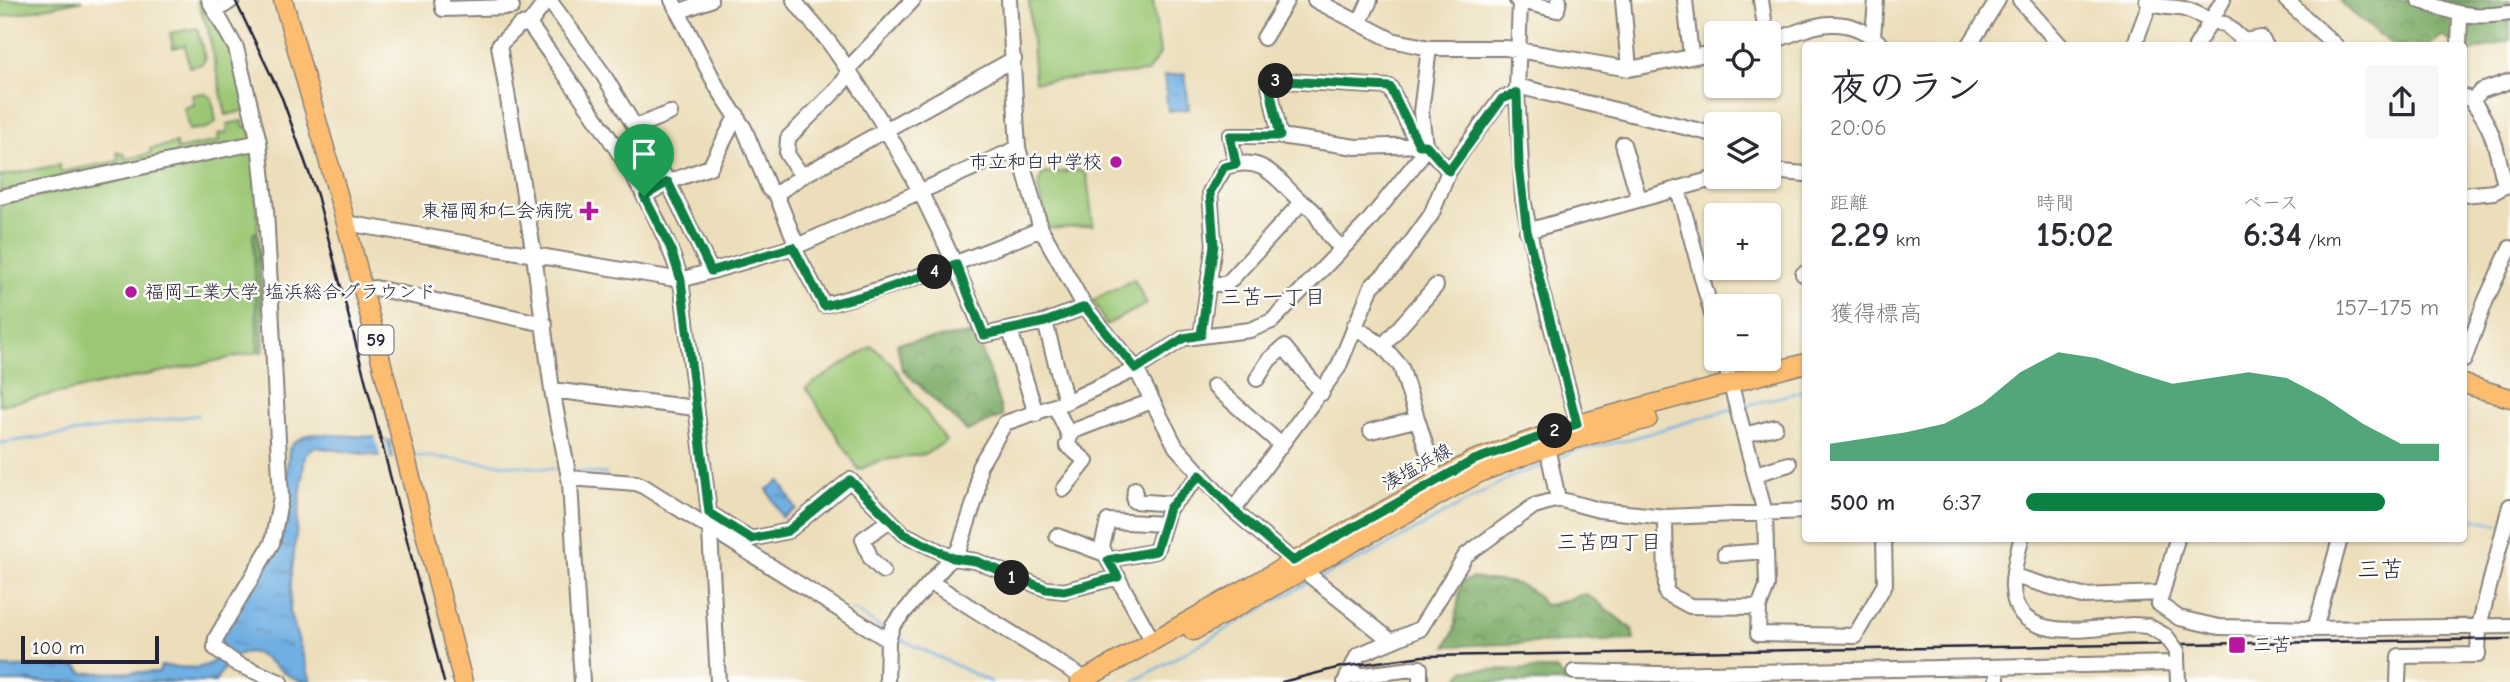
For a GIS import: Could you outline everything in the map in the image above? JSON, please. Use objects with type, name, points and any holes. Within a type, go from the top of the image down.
[{"type":"main road","name":"59","points":[[283,0],[364,290],[463,682]]},
{"type":"main road","name":"湊塩浜線","points":[[1731,389],[1802,364]]},
{"type":"main road","name":"湊塩浜線","points":[[1088,681],[1298,565],[1436,480],[1504,448],[1731,389],[1802,374]]},
{"type":"main road","points":[[2467,375],[2510,387]]},
{"type":"main road","points":[[2467,385],[2510,398]]},
{"type":"main road","name":"湊塩浜線","points":[[1088,681],[1152,640],[1443,491],[1517,457],[1547,447],[1580,430]]},
{"type":"street","points":[[232,0],[212,5],[236,48],[259,142],[266,210],[281,497],[272,543],[216,638],[215,648],[237,664],[280,682]]},
{"type":"street","points":[[442,0],[443,9],[509,4],[608,137],[644,196],[670,247],[681,280],[709,513],[718,682]]},
{"type":"street","points":[[582,682],[569,478],[552,390],[545,324],[499,45],[525,24],[548,0],[601,71],[635,127],[668,182],[711,271]]},
{"type":"street","points":[[710,0],[675,6],[717,87],[737,115],[769,189],[776,194],[795,247],[824,306],[877,292],[956,264],[1041,229]]},
{"type":"street","points":[[794,0],[831,44],[921,192],[956,264],[984,335],[1045,322],[1085,307]]},
{"type":"street","points":[[802,177],[787,154],[788,138],[840,86],[847,76],[847,71],[913,0]]},
{"type":"street","points":[[1009,0],[1018,148],[1041,229],[1085,307],[1136,369],[1168,436],[1200,475],[1233,510],[1390,640]]},
{"type":"street","points":[[1264,38],[1287,0]]},
{"type":"street","points":[[1315,0],[1392,40],[1429,48],[1506,48],[1629,69],[1704,54]]},
{"type":"street","points":[[1360,22],[1370,0]]},
{"type":"street","points":[[1559,0],[1557,10],[1519,0],[1519,166],[1527,231],[1580,430]]},
{"type":"street","points":[[1623,0],[1629,69]]},
{"type":"street","points":[[1685,0],[1691,56]]},
{"type":"street","points":[[1761,0],[1764,21]]},
{"type":"street","points":[[1876,0],[1878,41]]},
{"type":"street","points":[[1972,42],[1998,0]]},
{"type":"street","points":[[2020,0],[2057,42]]},
{"type":"street","points":[[2198,42],[2223,0]]},
{"type":"street","points":[[2286,0],[2332,42]]},
{"type":"street","points":[[2419,0],[2460,16],[2480,17],[2510,13]]},
{"type":"street","points":[[2135,42],[2150,1],[2181,8],[2209,22],[2225,24],[2244,41],[2261,38],[2264,42]]},
{"type":"street","points":[[2459,42],[2460,16]]},
{"type":"street","points":[[1781,38],[1813,25],[1829,23],[1863,29],[1878,41]]},
{"type":"street","points":[[887,682],[888,640],[893,625],[959,549],[977,494],[979,467],[1005,423],[1036,414],[1136,369],[1184,338],[1262,328],[1292,304],[1396,190],[1422,145],[1421,112],[1429,48]]},
{"type":"street","points":[[776,194],[883,130],[1014,59]]},
{"type":"street","points":[[1280,136],[1268,80],[1390,87],[1422,145],[1449,171]]},
{"type":"street","points":[[2467,195],[2494,191],[2509,185],[2504,181],[2504,139],[2489,132],[2485,118],[2468,99],[2481,91],[2510,81]]},
{"type":"street","points":[[1233,510],[1279,443],[1322,393],[1338,368],[1372,286],[1395,265],[1430,215],[1449,171],[1502,99],[1517,90],[1704,132]]},
{"type":"street","points":[[635,127],[670,113]]},
{"type":"street","points":[[644,196],[668,182],[710,167],[737,115]]},
{"type":"street","points":[[1236,164],[1230,136],[1280,136],[1356,147],[1422,145]]},
{"type":"street","points":[[0,197],[259,142]]},
{"type":"street","points":[[1623,144],[1639,199]]},
{"type":"street","points":[[346,223],[681,280],[795,247],[1018,148]]},
{"type":"street","points":[[1201,335],[1214,245],[1210,192],[1224,167],[1245,161],[1272,172],[1301,203],[1314,210],[1326,236],[1342,247]]},
{"type":"street","points":[[1781,172],[1802,174]]},
{"type":"street","points":[[1527,231],[1704,182]]},
{"type":"street","points":[[1678,189],[1706,294]]},
{"type":"street","points":[[1208,284],[1227,284],[1301,203]]},
{"type":"street","points":[[2467,351],[2484,302],[2510,247]]},
{"type":"street","points":[[1383,346],[1436,286]]},
{"type":"street","points":[[364,290],[375,288],[545,324]]},
{"type":"street","points":[[1045,322],[1068,433],[1152,401]]},
{"type":"street","points":[[1354,326],[1383,346],[1401,367],[1415,420],[1436,480]]},
{"type":"street","points":[[1010,330],[1036,414]]},
{"type":"street","points":[[1257,379],[1269,360],[1284,347],[1322,393]]},
{"type":"street","points":[[1727,371],[1765,513],[1767,586],[1759,607],[1758,634],[1855,636],[1885,584],[1884,542]]},
{"type":"street","points":[[1214,386],[1279,443]]},
{"type":"street","points":[[552,390],[695,408]]},
{"type":"street","points":[[1371,431],[1415,420]]},
{"type":"street","points":[[1744,435],[1775,427]]},
{"type":"street","points":[[1064,489],[1086,461],[1067,445],[1072,432]]},
{"type":"street","points":[[1547,447],[1558,499]]},
{"type":"street","points":[[1755,474],[1789,464]]},
{"type":"street","points":[[1057,536],[1107,557],[1156,551],[1173,504],[1200,475]]},
{"type":"street","points":[[569,478],[636,483],[888,640]]},
{"type":"street","points":[[709,513],[751,539],[788,531],[850,480],[904,534],[953,558],[976,561],[1046,589],[1064,591],[1118,577]]},
{"type":"street","points":[[1135,489],[1134,501],[1173,504]]},
{"type":"street","points":[[1346,680],[1358,656],[1420,629],[1466,555],[1534,506],[1558,499],[1599,510],[1665,517],[1802,511]]},
{"type":"street","points":[[2398,682],[2399,656],[2478,654],[2479,626],[2510,506]]},
{"type":"street","points":[[1665,517],[1666,593],[1690,606],[1759,607]]},
{"type":"street","points":[[883,571],[871,559],[863,539],[890,520]]},
{"type":"street","points":[[1152,640],[1102,547],[1108,521],[1164,524]]},
{"type":"street","points":[[2020,542],[2012,590],[2018,607],[2027,618],[2042,629],[2148,626],[2166,636],[2177,651],[2178,682]]},
{"type":"street","points":[[2176,542],[2159,604],[2179,618],[2219,627],[2315,629],[2510,626]]},
{"type":"street","points":[[2315,629],[2339,542]]},
{"type":"street","points":[[1724,554],[1766,551]]},
{"type":"street","points":[[2014,576],[2082,596],[2160,593]]},
{"type":"street","points":[[932,583],[1088,681]]},
{"type":"street","points":[[1574,672],[1660,678],[1997,675],[2177,661]]},
{"type":"street","points":[[1346,680],[1420,668],[1420,682]]},
{"type":"green space","points":[[0,0],[83,0],[0,17]]},
{"type":"green space","points":[[197,0],[205,0],[233,50],[247,110],[226,115],[208,30]]},
{"type":"green space","points":[[1029,0],[1153,0],[1160,54],[1147,72],[1035,82]]},
{"type":"green space","points":[[2339,0],[2510,0],[2510,40],[2467,53],[2467,42],[2451,42],[2442,36],[2434,42],[2388,42]]},
{"type":"green space","points":[[197,28],[205,59],[202,64],[189,67],[185,45],[173,48],[170,33]]},
{"type":"green space","points":[[204,93],[212,98],[216,122],[207,128],[189,130],[184,107],[194,105],[192,95]]},
{"type":"green space","points":[[243,121],[244,127],[250,126],[252,140],[0,192],[0,176],[59,165],[61,172],[118,161],[117,152],[124,154],[126,159],[150,154],[150,149],[176,143],[177,149],[219,141],[218,134],[228,132],[227,124]]},
{"type":"green space","name":"福岡工業大学 塩浜総合グラウンド","points":[[250,150],[254,153],[264,351],[0,405],[0,204]]},
{"type":"green space","points":[[1080,170],[1087,176],[1093,225],[1049,229],[1038,188],[1042,174]]},
{"type":"green space","points":[[253,233],[258,233],[264,351],[258,352]]},
{"type":"green space","points":[[1134,279],[1147,304],[1106,325],[1093,300]]},
{"type":"green space","points":[[970,334],[978,338],[1003,416],[967,431],[902,369],[897,343]]},
{"type":"green space","points":[[872,346],[891,363],[946,441],[926,454],[878,461],[859,470],[806,388]]},
{"type":"green space","points":[[1472,578],[1521,585],[1529,589],[1544,605],[1587,594],[1632,629],[1634,640],[1446,646],[1454,631],[1461,582]]},
{"type":"green space","points":[[1556,669],[1568,682],[1455,682],[1465,670]]},
{"type":"water","points":[[1185,74],[1189,109],[1168,111],[1164,76]]},
{"type":"water","points":[[310,434],[375,437],[390,441],[393,458],[314,447],[305,455],[291,579],[290,612],[311,682],[284,673],[252,653],[241,654],[229,663],[215,682],[0,682],[0,667],[77,666],[83,673],[159,672],[161,666],[193,667],[211,663],[217,657],[221,635],[280,540],[289,449],[294,442]]},
{"type":"water","points":[[780,481],[796,509],[782,517],[767,489]]},
{"type":"pier","points":[[375,435],[385,439],[391,462],[382,462]]},
{"type":"waterway","points":[[1741,407],[1802,391]]},
{"type":"waterway","points":[[1554,460],[1573,451],[1623,441],[1732,409]]},
{"type":"waterway","points":[[0,443],[198,415]]},
{"type":"waterway","points":[[411,455],[561,470]]},
{"type":"waterway","points":[[1320,578],[1377,551],[1509,478],[1545,464]]},
{"type":"waterway","points":[[575,471],[606,474]]},
{"type":"waterway","points":[[2467,517],[2500,525]]},
{"type":"waterway","points":[[1133,682],[1311,581]]},
{"type":"waterway","points":[[852,609],[885,630]]},
{"type":"waterway","points":[[896,637],[991,682]]},
{"type":"railway","points":[[235,0],[282,98],[317,195],[444,682]]},
{"type":"railway","points":[[1282,682],[1341,667],[1423,656],[2510,639]]},
{"type":"place","name":"市立和白中学校","points":[[1116,162]]},
{"type":"place","name":"東福岡和仁会病院","points":[[589,211]]},
{"type":"place","name":"福岡工業大学 塩浜総合グラウンド","points":[[131,292]]},
{"type":"place","name":"三苫","points":[[2237,645]]},
{"type":"district","name":"三苫一丁目","points":[[1273,297]]},
{"type":"district","name":"三苫四丁目","points":[[1609,542]]},
{"type":"district","name":"三苫","points":[[2380,569]]},
{"type":"route","points":[[1268,80],[1390,87],[1419,145],[1426,145],[1449,171],[1502,99],[1517,93],[1519,166],[1527,231],[1577,424],[1474,460],[1293,561],[1247,523],[1200,475],[1169,508],[1156,551],[1108,560],[1118,577],[1064,591],[1023,583],[976,561],[953,558],[904,534],[850,480],[788,531],[751,539],[709,513],[682,310],[681,280],[670,247],[644,196],[668,182],[711,271],[793,247],[824,306],[877,292],[956,264],[984,335],[1045,322],[1085,307],[1101,331],[1136,369],[1184,338],[1201,335],[1214,245],[1210,192],[1224,167],[1236,164],[1230,136],[1280,136],[1268,80]]}]
